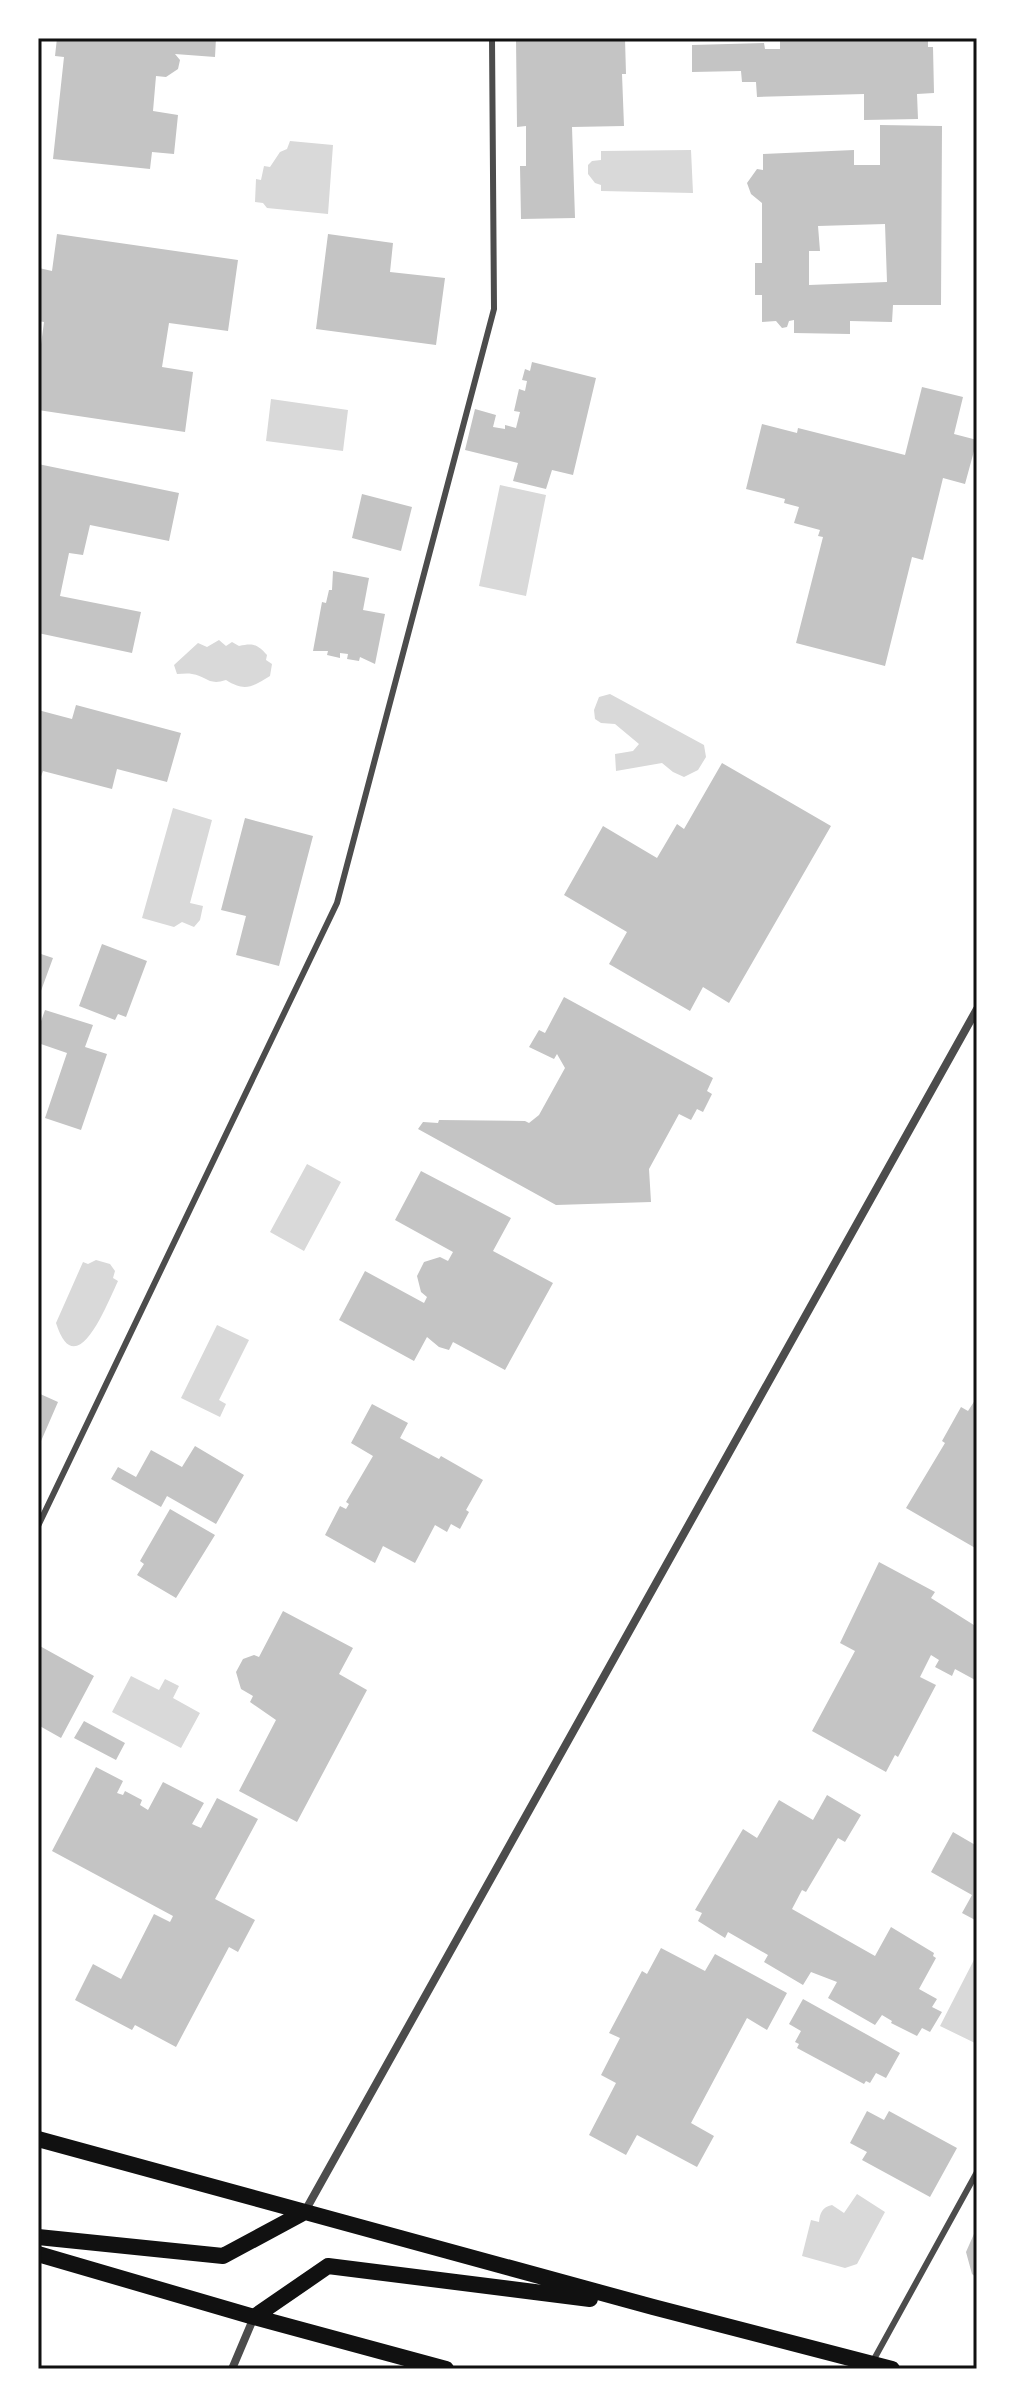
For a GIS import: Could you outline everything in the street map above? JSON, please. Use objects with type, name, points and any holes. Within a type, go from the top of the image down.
[{"type":"main road","points":[[38,2139],[303,2213],[892,2369]]},
{"type":"main road","points":[[38,2237],[223,2256],[303,2213]]},
{"type":"main road","points":[[38,2254],[446,2369]]},
{"type":"main road","points":[[254,2317],[328,2266],[653,2307]]},
{"type":"street","points":[[303,2213],[977,1009]]},
{"type":"street","points":[[232,2369],[254,2317]]},
{"type":"lane","points":[[38,1526],[337,903],[494,309],[492,38]]},
{"type":"lane","points":[[872,2364],[977,2172]]},
{"type":"shaded area","points":[[290,141],[333,145],[328,214],[267,208],[263,203],[255,202],[256,179],[261,180],[264,166],[270,167],[280,152],[287,149]]},
{"type":"shaded area","points":[[691,150],[693,193],[601,191],[601,185],[588,174],[588,165],[601,160],[601,151]]},
{"type":"shaded area","points":[[271,399],[348,410],[343,451],[266,441]]},
{"type":"shaded area","points":[[500,485],[546,495],[526,596],[479,586]]},
{"type":"shaded area","points":[[219,640],[226,646],[232,642],[239,646],[254,645],[260,649],[272,664],[270,676],[244,687],[226,680],[215,682],[197,675],[177,674],[174,665],[198,643],[207,647]]},
{"type":"shaded area","points":[[610,694],[704,745],[706,757],[698,770],[684,777],[662,763],[616,771],[615,754],[633,751],[639,744],[615,724],[601,723],[595,719],[594,710],[599,697]]},
{"type":"shaded area","points":[[173,808],[212,820],[190,903],[203,906],[200,920],[194,927],[182,922],[174,927],[142,918]]},
{"type":"shaded area","points":[[307,1164],[341,1182],[304,1251],[270,1232]]},
{"type":"shaded area","points":[[96,1260],[110,1264],[115,1271],[113,1278],[118,1281],[90,1334],[82,1343],[73,1346],[64,1340],[56,1323],[83,1262],[88,1264]]},
{"type":"shaded area","points":[[217,1325],[249,1340],[219,1400],[226,1404],[220,1417],[181,1398]]},
{"type":"shaded area","points":[[131,1676],[159,1690],[165,1679],[179,1686],[173,1698],[200,1713],[181,1748],[112,1712]]},
{"type":"shaded area","points":[[977,1954],[977,2044],[940,2026]]},
{"type":"shaded area","points":[[857,2194],[885,2212],[857,2264],[845,2268],[802,2256],[811,2220],[819,2222],[822,2211],[832,2205],[844,2213]]},
{"type":"building","points":[[57,38],[216,38],[215,57],[175,54],[180,60],[178,69],[166,77],[156,76],[153,111],[178,115],[174,154],[152,152],[150,169],[53,159],[64,57],[55,56]]},
{"type":"building","points":[[516,38],[625,39],[626,74],[622,74],[624,126],[572,127],[575,218],[521,219],[520,166],[526,166],[526,126],[517,127]]},
{"type":"building","points":[[780,38],[928,38],[928,47],[933,47],[934,93],[917,94],[918,119],[864,120],[864,94],[757,97],[756,82],[742,82],[741,71],[692,72],[692,45],[764,43],[765,49],[780,49]]},
{"type":"building","points":[[880,125],[942,126],[941,305],[893,305],[892,322],[850,321],[850,334],[794,333],[794,320],[782,328],[776,321],[762,322],[762,295],[755,295],[755,263],[762,263],[762,203],[751,194],[747,183],[757,169],[763,170],[763,154],[854,150],[854,165],[880,165]],"holes":[[[885,224],[887,282],[809,285],[809,251],[820,251],[818,226]]]},
{"type":"building","points":[[57,234],[238,260],[228,331],[169,323],[162,367],[193,372],[185,432],[38,410],[38,367],[44,322],[38,321],[39,268],[52,271]]},
{"type":"building","points":[[328,234],[393,243],[390,272],[445,278],[436,345],[316,329]]},
{"type":"building","points":[[532,362],[596,378],[573,475],[552,470],[546,489],[513,481],[518,463],[465,450],[475,409],[496,415],[493,427],[505,429],[505,425],[516,428],[520,412],[514,411],[519,389],[525,391],[527,381],[522,380],[525,369],[530,371]]},
{"type":"building","points":[[922,387],[963,397],[954,434],[977,440],[965,484],[943,478],[923,560],[912,557],[885,666],[796,643],[823,537],[818,536],[820,530],[794,523],[799,507],[784,503],[785,499],[746,489],[762,424],[797,433],[798,428],[905,455]]},
{"type":"building","points":[[38,464],[179,493],[169,541],[90,525],[83,555],[69,553],[60,596],[141,612],[132,653],[38,633]]},
{"type":"building","points":[[362,494],[412,507],[401,551],[352,538]]},
{"type":"building","points":[[333,571],[369,578],[363,610],[385,614],[375,664],[360,657],[359,661],[347,659],[348,654],[340,653],[340,658],[327,655],[328,651],[313,651],[322,602],[326,603],[329,590],[332,590]]},
{"type":"building","points":[[76,705],[181,733],[167,782],[117,769],[112,789],[43,771],[38,785],[38,710],[72,719]]},
{"type":"building","points":[[722,763],[831,826],[729,1003],[703,987],[690,1011],[609,964],[627,932],[564,895],[603,826],[657,858],[677,824],[684,829]]},
{"type":"building","points":[[245,818],[313,836],[279,966],[236,955],[246,916],[221,910]]},
{"type":"building","points":[[102,944],[147,961],[126,1017],[118,1014],[115,1020],[79,1006]]},
{"type":"building","points":[[38,953],[53,958],[38,999]]},
{"type":"building","points":[[564,997],[713,1078],[707,1091],[712,1094],[703,1112],[697,1109],[691,1120],[679,1114],[649,1169],[651,1202],[556,1205],[418,1129],[423,1122],[438,1123],[439,1120],[529,1123],[539,1115],[565,1068],[557,1054],[554,1059],[529,1047],[539,1030],[545,1033]]},
{"type":"building","points":[[45,1010],[93,1025],[85,1047],[107,1054],[81,1130],[45,1118],[67,1053],[38,1043],[38,1030]]},
{"type":"building","points":[[421,1171],[511,1218],[493,1251],[553,1283],[505,1370],[453,1342],[449,1350],[439,1347],[427,1337],[414,1361],[339,1320],[365,1271],[424,1303],[427,1297],[421,1292],[417,1276],[424,1262],[440,1257],[448,1261],[453,1252],[395,1220]]},
{"type":"building","points":[[38,1393],[58,1402],[38,1448]]},
{"type":"building","points":[[977,1397],[977,1549],[906,1508],[945,1443],[942,1441],[961,1407],[968,1411]]},
{"type":"building","points":[[372,1404],[408,1423],[400,1438],[439,1459],[441,1456],[483,1480],[466,1510],[469,1512],[460,1529],[451,1524],[447,1532],[435,1525],[415,1563],[383,1546],[375,1563],[325,1535],[340,1506],[346,1509],[349,1504],[346,1502],[373,1456],[351,1443]]},
{"type":"building","points":[[195,1446],[244,1475],[216,1524],[167,1496],[161,1507],[111,1479],[118,1467],[136,1477],[151,1450],[182,1467]]},
{"type":"building","points":[[170,1509],[215,1535],[176,1598],[137,1575],[144,1564],[140,1561]]},
{"type":"building","points":[[879,1562],[935,1592],[931,1598],[977,1627],[977,1681],[955,1669],[952,1676],[935,1667],[939,1660],[931,1655],[920,1677],[936,1685],[898,1757],[895,1755],[886,1772],[812,1731],[855,1651],[840,1643]]},
{"type":"building","points":[[283,1611],[353,1648],[339,1674],[367,1690],[297,1822],[239,1791],[276,1720],[250,1702],[253,1696],[241,1689],[236,1672],[243,1659],[254,1655],[259,1657]]},
{"type":"building","points":[[38,1645],[94,1676],[61,1738],[38,1725]]},
{"type":"building","points":[[84,1721],[125,1743],[116,1760],[74,1738]]},
{"type":"building","points":[[96,1767],[123,1781],[117,1793],[123,1795],[125,1791],[142,1800],[140,1805],[148,1810],[163,1782],[204,1803],[192,1824],[201,1828],[217,1798],[258,1819],[215,1899],[255,1920],[238,1952],[229,1947],[176,2047],[135,2025],[132,2030],[75,2000],[93,1964],[121,1979],[154,1914],[170,1922],[173,1916],[52,1851]]},
{"type":"building","points":[[827,1795],[861,1815],[845,1842],[838,1838],[806,1892],[802,1890],[792,1909],[875,1956],[891,1927],[934,1953],[936,1958],[919,1989],[937,1999],[932,2007],[942,2012],[930,2032],[922,2028],[917,2036],[882,2015],[875,2025],[828,1998],[837,1982],[811,1972],[803,1985],[764,1962],[768,1955],[728,1932],[725,1938],[698,1921],[702,1913],[695,1910],[743,1829],[757,1838],[779,1800],[813,1820]]},
{"type":"building","points":[[953,1832],[977,1846],[977,1921],[962,1913],[972,1895],[931,1872]]},
{"type":"building","points":[[661,1948],[705,1971],[715,1954],[787,1993],[767,2030],[747,2018],[691,2123],[714,2136],[697,2167],[637,2135],[626,2155],[589,2135],[616,2083],[601,2075],[620,2038],[609,2033],[642,1971],[647,1974]]},
{"type":"building","points":[[803,1999],[900,2053],[886,2078],[876,2073],[870,2083],[866,2081],[864,2084],[797,2048],[799,2044],[795,2042],[801,2031],[789,2024]]},
{"type":"building","points":[[867,2111],[884,2120],[889,2111],[957,2148],[930,2197],[862,2160],[867,2152],[850,2143]]},
{"type":"building","points":[[977,2227],[977,2278],[972,2274],[966,2252]]}]
